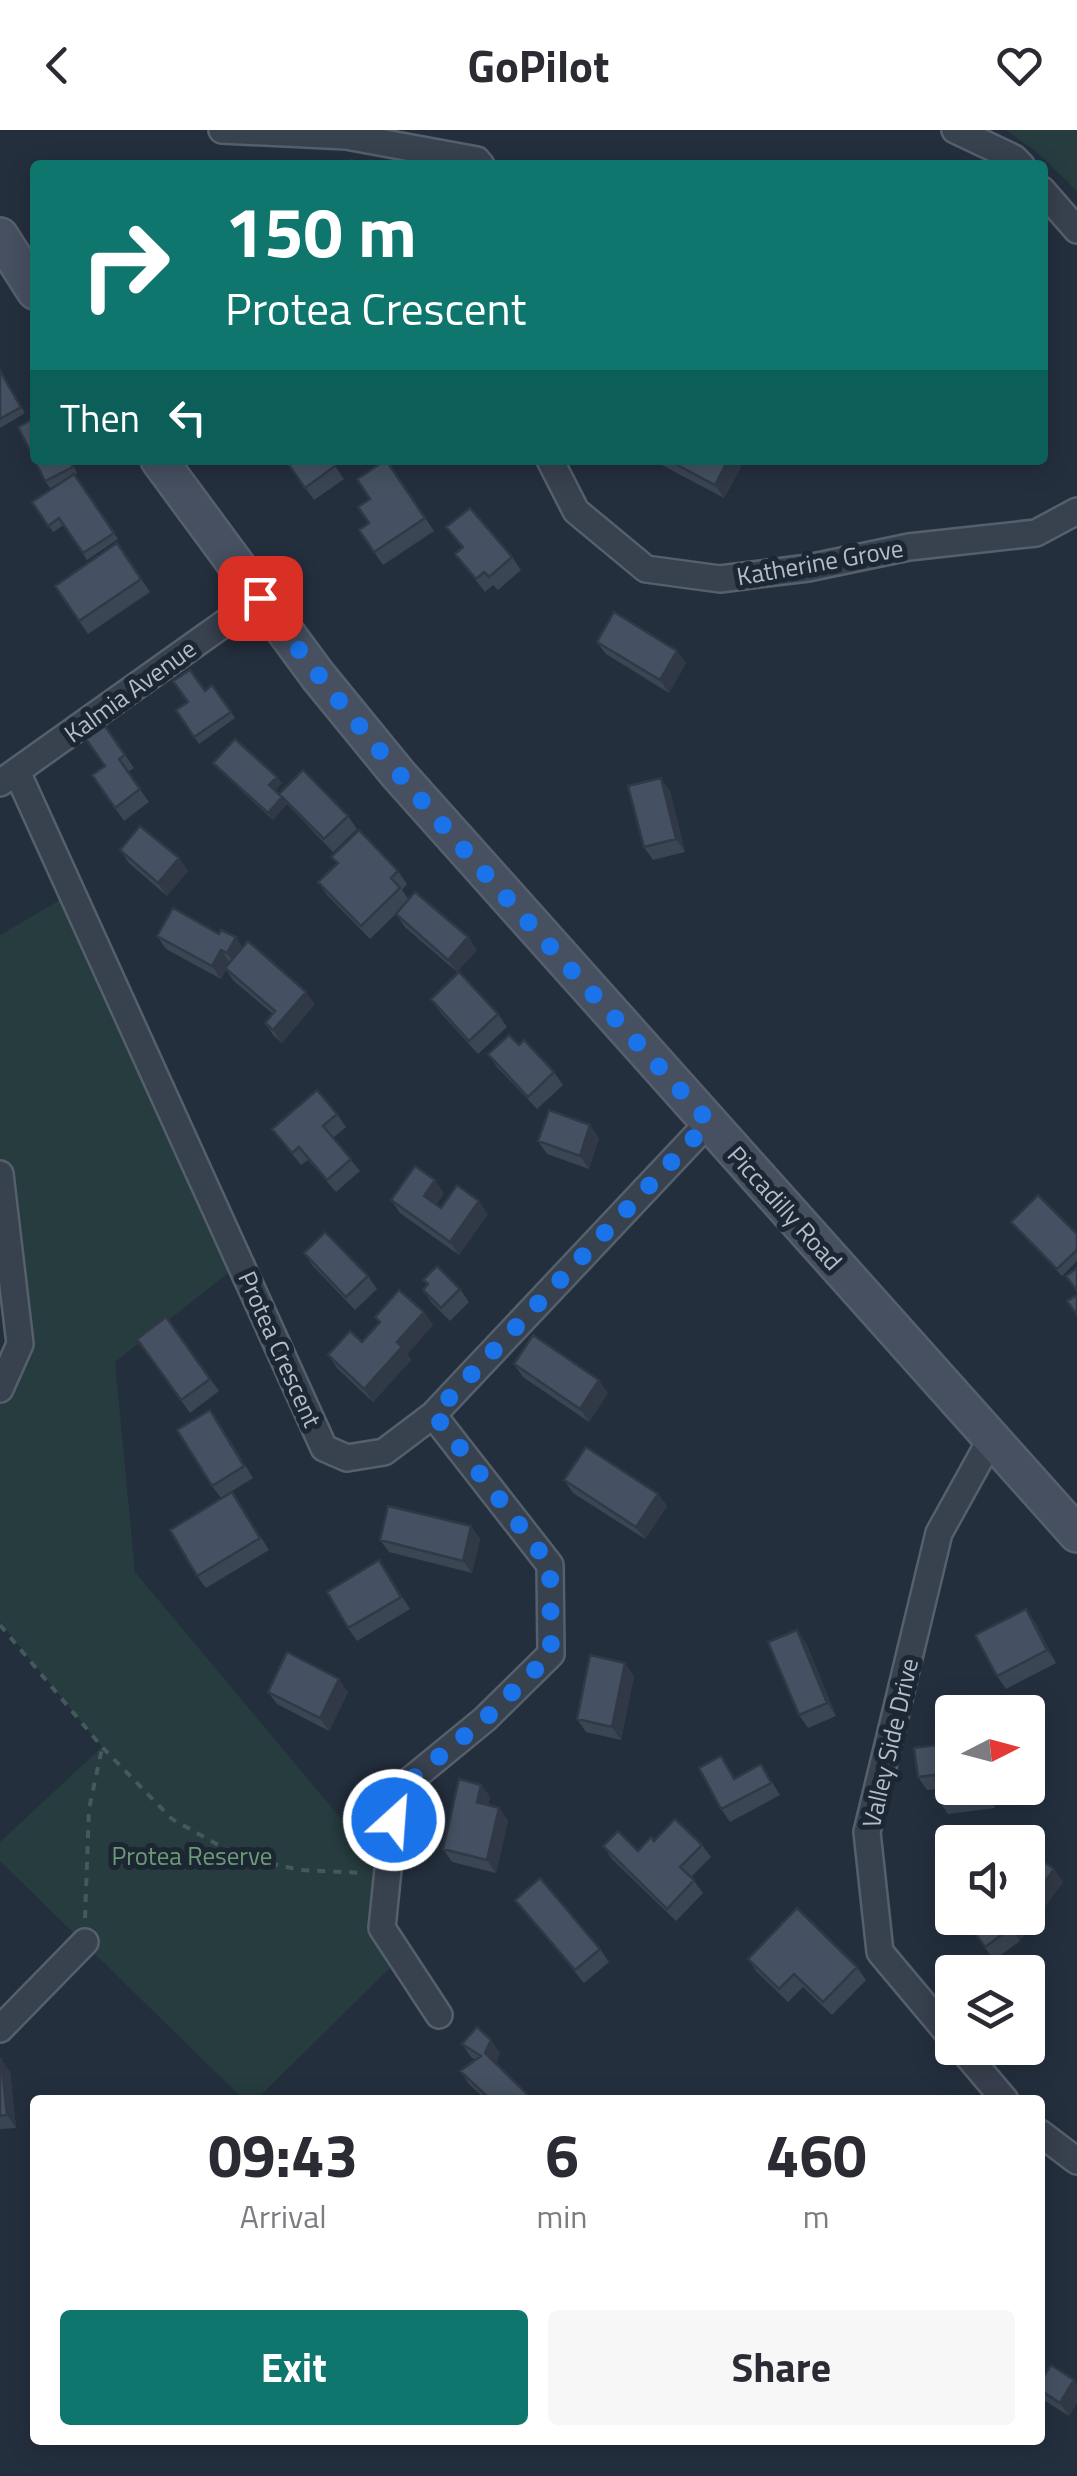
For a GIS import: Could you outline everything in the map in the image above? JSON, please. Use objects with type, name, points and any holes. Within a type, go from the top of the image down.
[{"type":"main road","points":[[0,236],[30,284]]},
{"type":"main road","name":"Piccadilly Road","points":[[163,465],[318,676],[398,774],[1077,1534]]},
{"type":"street","points":[[222,130],[344,133],[477,160]]},
{"type":"street","points":[[955,130],[1016,160]]},
{"type":"street","points":[[1048,197],[1077,230]]},
{"type":"street","name":"Katherine Grove","points":[[553,465],[576,511],[646,568],[720,579],[808,568],[909,547],[1036,534],[1077,511]]},
{"type":"street","name":"Kalmia Avenue","points":[[8,778],[260,598]]},
{"type":"street","name":"Protea Crescent","points":[[8,778],[324,1448],[347,1458],[384,1452],[434,1414],[709,1122]]},
{"type":"street","points":[[0,1174],[20,1344],[0,1390]]},
{"type":"street","points":[[434,1414],[550,1565],[551,1654],[485,1719],[396,1792],[382,1928],[440,2015]]},
{"type":"street","name":"Valley Side Drive","points":[[935,2018],[880,1952],[868,1832],[939,1533],[991,1438]]},
{"type":"street","points":[[0,2028],[84,1942]]},
{"type":"street","points":[[975,2065],[1001,2095]]},
{"type":"street","points":[[1045,2137],[1077,2161]]},
{"type":"path","points":[[0,1625],[102,1747],[172,1820],[238,1856],[300,1870],[388,1874]]},
{"type":"path","points":[[84,1942],[90,1809],[102,1747]]},
{"type":"green space","points":[[1006,130],[1077,130],[1077,191],[1048,160]]},
{"type":"green space","name":"Protea Reserve","points":[[72,893],[241,1263],[115,1362],[135,1572],[388,1875],[382,1928],[401,1957],[261,2095],[239,2095],[0,1861],[0,1842],[102,1747],[0,1622],[0,1389],[20,1344],[0,1174],[0,935]]},
{"type":"building","points":[[0,371],[21,407],[0,419]]},
{"type":"building","points":[[30,421],[30,451],[18,427]]},
{"type":"building","points":[[37,465],[73,467],[45,481]]},
{"type":"building","points":[[289,465],[334,465],[335,466],[305,488]]},
{"type":"building","points":[[378,465],[389,465],[425,518],[374,552],[359,530],[369,523],[358,507],[370,499],[357,479]]},
{"type":"building","points":[[677,465],[725,465],[715,485]]},
{"type":"building","points":[[74,474],[114,533],[83,553],[59,518],[48,526],[32,502]]},
{"type":"building","points":[[470,508],[512,557],[489,577],[484,572],[476,579],[455,554],[463,547],[446,527]]},
{"type":"building","points":[[117,543],[141,579],[79,621],[55,586]]},
{"type":"building","points":[[614,612],[677,651],[660,680],[597,642]]},
{"type":"building","points":[[190,670],[205,691],[212,685],[231,712],[194,737],[176,710],[188,702],[173,681]]},
{"type":"building","points":[[105,726],[125,755],[119,759],[140,789],[115,808],[92,775],[105,766],[86,739]]},
{"type":"building","points":[[235,739],[277,777],[269,785],[282,797],[268,813],[213,763]]},
{"type":"building","points":[[303,770],[348,816],[324,839],[279,794]]},
{"type":"building","points":[[661,778],[676,839],[644,847],[628,786]]},
{"type":"building","points":[[140,826],[179,858],[158,883],[120,850]]},
{"type":"building","points":[[359,830],[398,871],[391,878],[400,888],[361,926],[318,882],[338,863],[331,857]]},
{"type":"building","points":[[415,892],[468,937],[448,960],[396,914]]},
{"type":"building","points":[[173,908],[219,934],[221,930],[236,937],[227,953],[221,950],[212,966],[157,936]]},
{"type":"building","points":[[248,941],[306,992],[273,1030],[265,1023],[275,1011],[225,968]]},
{"type":"building","points":[[459,972],[498,1014],[469,1041],[431,999]]},
{"type":"building","points":[[509,1035],[519,1045],[524,1040],[554,1072],[528,1097],[488,1054]]},
{"type":"building","points":[[317,1090],[337,1114],[323,1126],[351,1159],[327,1180],[299,1147],[292,1153],[272,1129]]},
{"type":"building","points":[[549,1110],[590,1125],[580,1156],[538,1141]]},
{"type":"building","points":[[415,1166],[435,1180],[424,1196],[441,1208],[457,1185],[479,1201],[450,1242],[391,1200]]},
{"type":"building","points":[[1038,1195],[1077,1234],[1077,1250],[1057,1269],[1011,1222]]},
{"type":"building","points":[[325,1232],[368,1276],[346,1297],[304,1253]]},
{"type":"building","points":[[437,1266],[460,1289],[441,1308],[423,1290],[428,1284],[423,1280]]},
{"type":"building","points":[[1077,1268],[1077,1291],[1066,1276]]},
{"type":"building","points":[[399,1290],[424,1312],[397,1342],[402,1347],[364,1389],[328,1355],[350,1331],[362,1342],[380,1322],[375,1317]]},
{"type":"building","points":[[1077,1295],[1077,1315],[1067,1301]]},
{"type":"building","points":[[166,1317],[210,1379],[181,1400],[137,1339]]},
{"type":"building","points":[[533,1335],[599,1380],[580,1409],[514,1364]]},
{"type":"building","points":[[210,1410],[244,1466],[212,1486],[177,1430]]},
{"type":"building","points":[[586,1447],[658,1494],[636,1527],[564,1480]]},
{"type":"building","points":[[232,1492],[260,1538],[197,1576],[170,1530]]},
{"type":"building","points":[[388,1506],[471,1526],[463,1561],[380,1540]]},
{"type":"building","points":[[379,1560],[401,1597],[348,1628],[327,1592]]},
{"type":"building","points":[[1026,1609],[1047,1650],[997,1676],[975,1635]]},
{"type":"building","points":[[797,1630],[827,1703],[799,1715],[768,1642]]},
{"type":"building","points":[[287,1652],[339,1679],[320,1718],[268,1692]]},
{"type":"building","points":[[590,1655],[625,1663],[612,1727],[577,1719]]},
{"type":"building","points":[[935,1745],[935,1775],[918,1777],[914,1748]]},
{"type":"building","points":[[721,1756],[734,1779],[761,1764],[771,1783],[721,1809],[699,1768]]},
{"type":"building","points":[[459,1779],[481,1785],[477,1802],[499,1808],[487,1860],[443,1849]]},
{"type":"building","points":[[675,1819],[702,1845],[680,1867],[694,1880],[667,1909],[603,1846],[618,1831],[638,1851]]},
{"type":"building","points":[[1045,1862],[1054,1869],[1045,1882]]},
{"type":"building","points":[[540,1878],[600,1949],[575,1970],[515,1900]]},
{"type":"building","points":[[797,1908],[857,1967],[823,2002],[794,1974],[779,1989],[748,1959]]},
{"type":"building","points":[[976,1935],[1001,1935],[985,1947]]},
{"type":"building","points":[[477,2027],[491,2040],[485,2053],[528,2095],[486,2095],[460,2071],[481,2056],[462,2044]]},
{"type":"building","points":[[0,2059],[7,2115],[0,2116]]},
{"type":"building","points":[[1051,2365],[1074,2380],[1060,2403],[1045,2393],[1045,2374]]},
{"type":"route","points":[[260,598],[398,774],[709,1122],[434,1414],[550,1565],[551,1654],[485,1719],[396,1792],[394,1820]]}]
